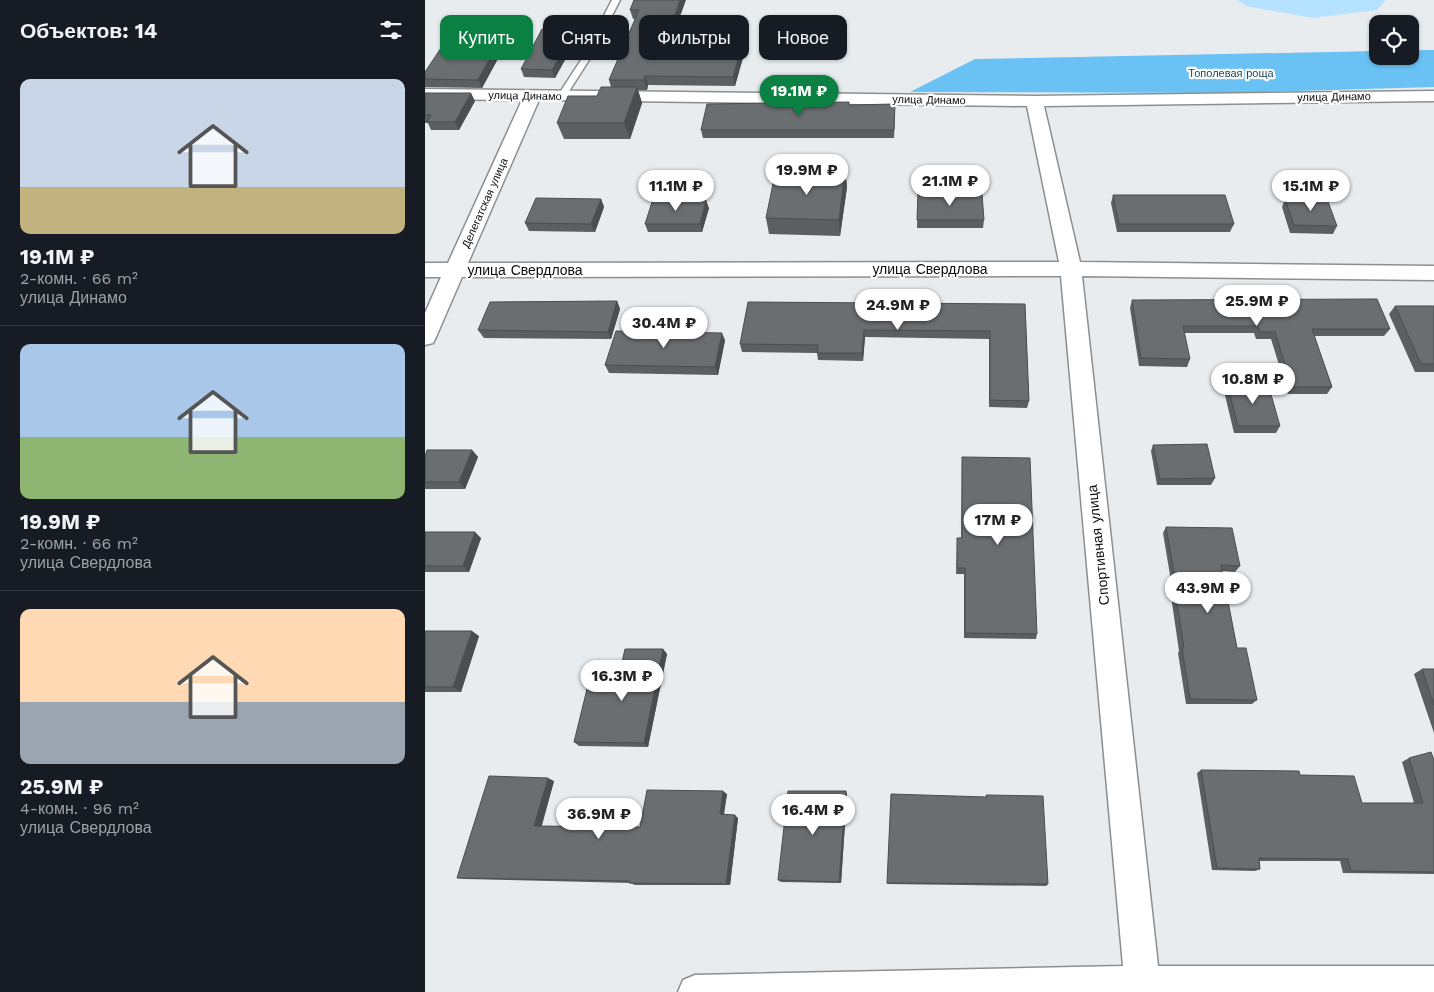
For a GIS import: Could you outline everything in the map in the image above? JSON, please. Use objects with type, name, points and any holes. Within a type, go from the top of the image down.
[{"type":"street","name":"улица Динамо","points":[[425,94],[1034,101],[1434,96]]},
{"type":"street","name":"Делегатская улица","points":[[425,337],[532,96]]},
{"type":"street","name":"Спортивная улица","points":[[1034,101],[1071,269],[1142,988]]},
{"type":"street","name":"улица Свердлова","points":[[425,270],[1071,269],[1434,274]]},
{"type":"street","points":[[695,992],[1434,983]]},
{"type":"lane","points":[[561,97],[585,60],[616,0]]},
{"type":"shaded area","points":[[1237,0],[1386,0],[1377,10],[1313,18],[1246,6]]},
{"type":"green space","name":"Тополевая роща","points":[[1419,50],[1434,50],[1434,87],[1231,93],[910,92],[975,59],[1369,51],[1369,65],[1419,65]]},
{"type":"building","points":[[634,0],[680,0],[675,15],[639,15],[639,60],[738,60],[733,77],[645,76],[644,80],[609,80],[618,60],[629,60],[629,33],[639,10],[630,10]]},
{"type":"building","points":[[543,29],[543,60],[558,60],[552,70],[521,69],[526,60],[533,60],[533,46]]},
{"type":"building","points":[[440,50],[440,60],[489,60],[478,80],[425,79],[425,72]]},
{"type":"building","points":[[601,87],[637,87],[624,123],[557,123],[568,96],[597,96]]},
{"type":"building","points":[[425,93],[471,93],[455,122],[427,122],[431,115],[425,115]]},
{"type":"building","points":[[849,102],[849,105],[895,104],[894,130],[701,130],[707,104]]},
{"type":"building","points":[[815,170],[845,171],[839,220],[766,218],[775,174],[814,174]]},
{"type":"building","points":[[918,194],[982,194],[984,220],[917,220]]},
{"type":"building","points":[[1113,195],[1225,195],[1234,224],[1119,224]]},
{"type":"building","points":[[536,198],[601,199],[591,224],[525,223]]},
{"type":"building","points":[[653,199],[706,200],[700,224],[645,224]]},
{"type":"building","points":[[1285,199],[1327,199],[1337,226],[1294,225]]},
{"type":"building","points":[[1377,299],[1390,329],[1312,329],[1332,387],[1292,387],[1275,332],[1260,332],[1258,326],[1183,326],[1190,359],[1141,358],[1132,300]]},
{"type":"building","points":[[617,301],[608,332],[478,330],[490,302]]},
{"type":"building","points":[[748,302],[1025,304],[1029,401],[990,400],[990,331],[864,330],[862,353],[817,353],[818,345],[740,344]]},
{"type":"building","points":[[1395,306],[1434,306],[1434,364],[1421,364]]},
{"type":"building","points":[[616,331],[722,333],[715,367],[605,365]]},
{"type":"building","points":[[1227,383],[1268,384],[1280,426],[1238,426]]},
{"type":"building","points":[[1207,444],[1215,478],[1160,479],[1153,445]]},
{"type":"building","points":[[427,450],[472,450],[459,482],[425,482],[425,456]]},
{"type":"building","points":[[962,457],[1030,458],[1037,634],[965,633],[965,568],[957,568],[957,538],[962,538]]},
{"type":"building","points":[[1166,527],[1232,528],[1240,566],[1221,565],[1237,648],[1246,648],[1257,700],[1190,699],[1175,590],[1177,590]]},
{"type":"building","points":[[425,532],[475,532],[463,566],[425,566]]},
{"type":"building","points":[[425,631],[472,631],[453,687],[425,687]]},
{"type":"building","points":[[625,649],[663,649],[644,743],[574,742],[588,685],[617,685]]},
{"type":"building","points":[[1422,669],[1434,669],[1434,705]]},
{"type":"building","points":[[1431,752],[1434,760],[1434,872],[1351,871],[1348,859],[1259,858],[1260,869],[1217,868],[1201,770],[1299,771],[1300,775],[1354,776],[1362,803],[1423,803],[1409,758]]},
{"type":"building","points":[[489,776],[548,778],[534,826],[640,827],[647,790],[723,791],[720,814],[735,815],[726,884],[457,878]]},
{"type":"building","points":[[788,791],[846,791],[839,882],[778,880]]},
{"type":"building","points":[[891,794],[987,797],[986,795],[1043,796],[1048,884],[887,883]]}]
